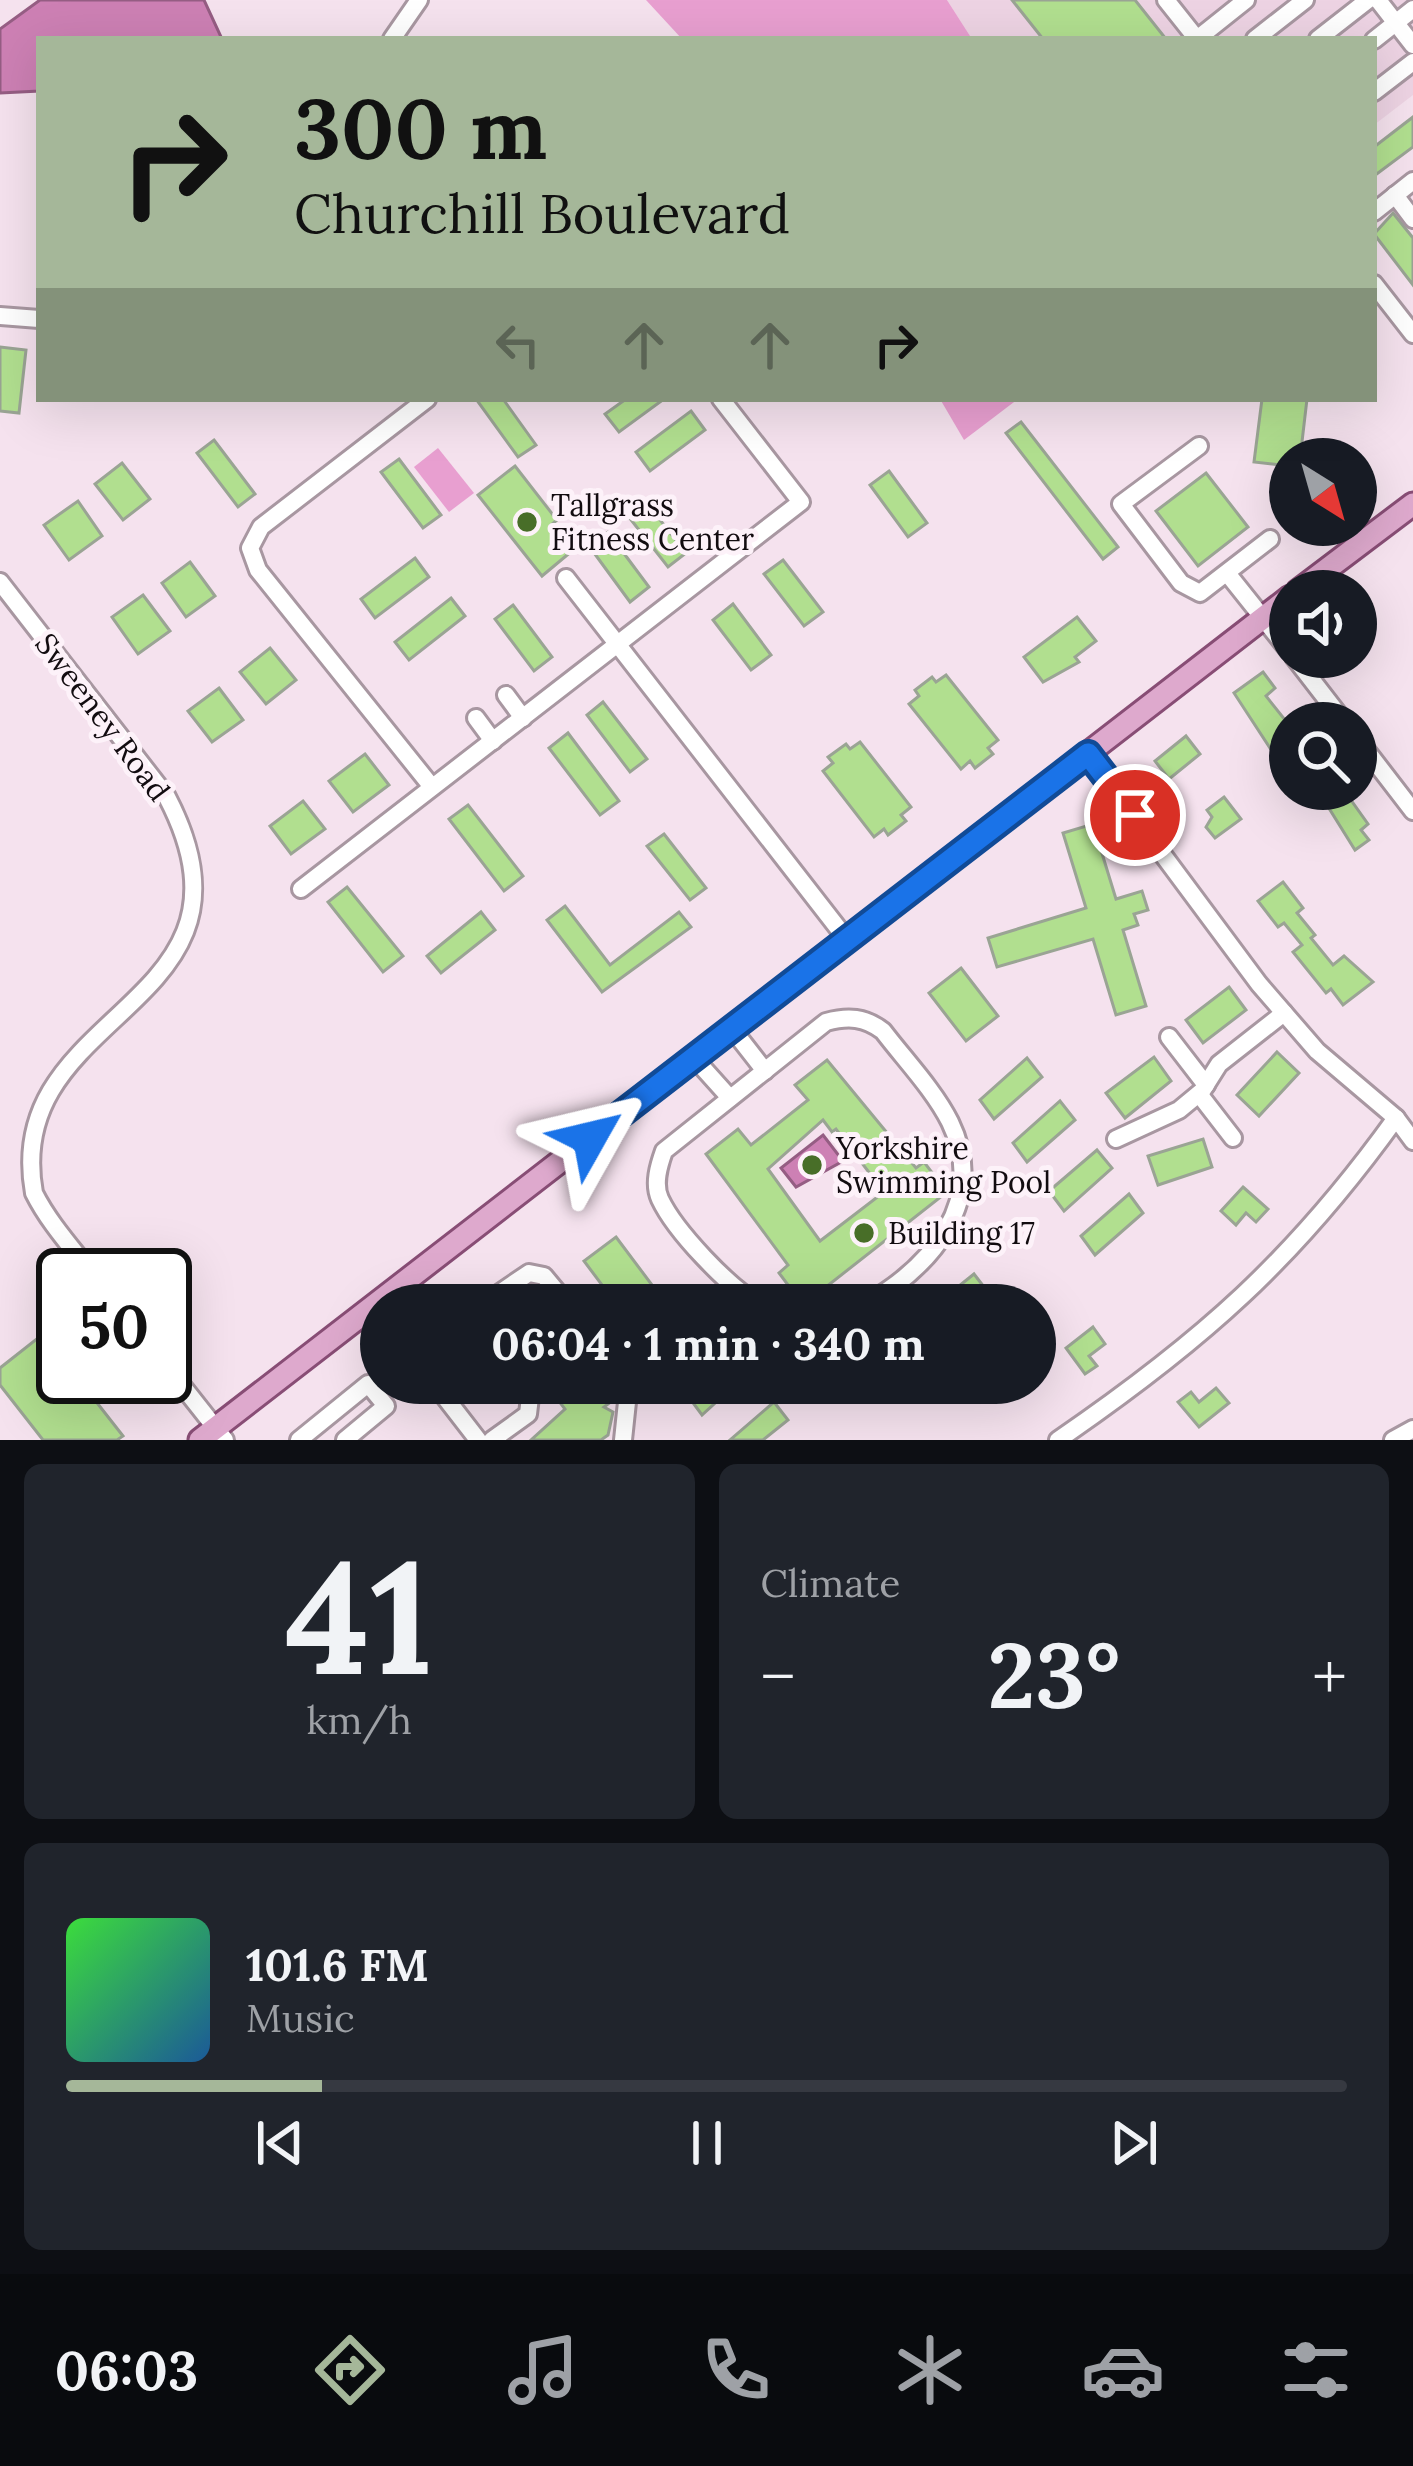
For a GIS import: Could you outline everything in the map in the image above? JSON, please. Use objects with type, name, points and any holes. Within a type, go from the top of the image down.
[{"type":"main road","points":[[1326,570],[1413,504]]},
{"type":"main road","points":[[410,1284],[1269,613]]},
{"type":"main road","points":[[214,1436],[360,1323]]},
{"type":"street","points":[[394,36],[419,0]]},
{"type":"street","points":[[1201,36],[1246,0]]},
{"type":"street","points":[[1259,36],[1305,0]]},
{"type":"street","points":[[1322,36],[1368,0]]},
{"type":"street","points":[[1378,0],[1413,45]]},
{"type":"street","points":[[1173,3],[1195,36]]},
{"type":"street","points":[[1377,38],[1413,9]]},
{"type":"street","points":[[1377,90],[1413,62]]},
{"type":"street","points":[[1377,210],[1413,181]]},
{"type":"street","points":[[1395,195],[1413,219]]},
{"type":"street","points":[[1377,288],[1413,334]]},
{"type":"street","points":[[0,316],[36,319]]},
{"type":"street","points":[[424,402],[261,527],[250,548],[258,569],[432,788]]},
{"type":"street","points":[[301,889],[801,502],[723,402]]},
{"type":"street","points":[[1198,446],[1121,504],[1181,584],[1200,593],[1269,540]]},
{"type":"street","points":[[1227,573],[1269,625]]},
{"type":"street","points":[[566,578],[848,941]]},
{"type":"street","name":"Sweeney Road","points":[[0,582],[167,797],[187,836],[193,876],[187,913],[169,946],[147,974],[75,1032]]},
{"type":"street","points":[[1310,678],[1329,702]]},
{"type":"street","points":[[506,694],[523,718]]},
{"type":"street","points":[[476,718],[494,741]]},
{"type":"street","points":[[1088,754],[1284,1012],[1317,1051],[1396,1118],[1413,1141]]},
{"type":"street","points":[[1377,764],[1413,811]]},
{"type":"street","points":[[1116,1139],[1202,1090],[1219,1064],[1284,1012]]},
{"type":"street","points":[[734,1284],[715,1269],[659,1198],[664,1151],[826,1022],[868,1021],[884,1030],[950,1123],[963,1192],[956,1220],[917,1268],[894,1284]]},
{"type":"street","points":[[733,1030],[765,1071]]},
{"type":"street","points":[[1169,1037],[1233,1138]]},
{"type":"street","points":[[695,1059],[730,1098]]},
{"type":"street","points":[[27,1096],[21,1155],[34,1192],[74,1248]]},
{"type":"street","points":[[1058,1440],[1167,1365],[1224,1318],[1333,1206],[1396,1118]]},
{"type":"street","points":[[513,1284],[529,1273],[544,1276],[551,1284]]},
{"type":"street","points":[[299,1440],[368,1384],[386,1406],[345,1440]]},
{"type":"street","points":[[192,1404],[214,1436]]},
{"type":"street","points":[[450,1404],[478,1440]]},
{"type":"street","points":[[492,1440],[528,1414],[529,1404]]},
{"type":"street","points":[[623,1440],[627,1404]]},
{"type":"street","points":[[1393,1440],[1413,1429]]},
{"type":"shaded area","points":[[40,0],[204,0],[221,36],[36,36],[36,91],[0,93],[0,29]]},
{"type":"shaded area","points":[[646,0],[947,0],[970,36],[679,36]]},
{"type":"shaded area","points":[[947,0],[1413,0],[1413,95],[1377,123],[1377,36],[970,36]]},
{"type":"shaded area","points":[[942,402],[1014,402],[964,440]]},
{"type":"shaded area","points":[[438,448],[474,493],[449,512],[414,467]]},
{"type":"shaded area","name":"Yorkshire Swimming Pool","points":[[823,1135],[843,1161],[796,1187],[781,1168]]},
{"type":"building","points":[[1012,0],[1135,0],[1164,36],[1041,36]]},
{"type":"building","points":[[1413,117],[1413,147],[1377,174],[1377,145]]},
{"type":"building","points":[[1393,213],[1413,238],[1413,285],[1377,238],[1377,231]]},
{"type":"building","points":[[0,347],[26,350],[19,413],[0,411]]},
{"type":"building","points":[[478,402],[505,402],[536,445],[518,457]]},
{"type":"building","points":[[622,402],[660,402],[619,432],[605,414]]},
{"type":"building","points":[[1262,402],[1307,402],[1302,438],[1269,438],[1269,464],[1254,462]]},
{"type":"building","points":[[691,411],[705,430],[650,471],[636,452]]},
{"type":"building","points":[[1021,422],[1118,547],[1103,559],[1006,433]]},
{"type":"building","points":[[214,440],[255,494],[238,507],[197,453]]},
{"type":"building","points":[[399,459],[441,515],[423,528],[381,472]]},
{"type":"building","points":[[122,463],[150,499],[123,520],[95,484]]},
{"type":"building","name":"Tallgrass Fitness Center","points":[[515,466],[557,520],[551,525],[572,551],[542,576],[478,495]]},
{"type":"building","points":[[889,471],[927,523],[908,537],[870,485]]},
{"type":"building","points":[[1206,473],[1248,527],[1198,566],[1156,511]]},
{"type":"building","points":[[78,501],[102,536],[69,560],[44,525]]},
{"type":"building","points":[[646,502],[686,553],[668,567],[628,516]]},
{"type":"building","points":[[608,532],[649,587],[630,602],[589,546]]},
{"type":"building","points":[[415,558],[429,577],[375,618],[361,599]]},
{"type":"building","points":[[783,560],[823,612],[804,626],[764,574]]},
{"type":"building","points":[[190,562],[215,596],[186,617],[162,583]]},
{"type":"building","points":[[143,595],[170,631],[138,654],[112,617]]},
{"type":"building","points":[[451,598],[465,616],[409,660],[395,642]]},
{"type":"building","points":[[733,604],[771,655],[751,670],[713,620]]},
{"type":"building","points":[[513,605],[552,657],[534,671],[495,619]]},
{"type":"building","points":[[1077,617],[1096,641],[1075,657],[1079,662],[1043,682],[1024,657]]},
{"type":"building","points":[[270,648],[296,680],[266,704],[240,672]]},
{"type":"building","points":[[1263,672],[1275,688],[1266,696],[1271,702],[1269,746],[1234,693]]},
{"type":"building","points":[[946,675],[998,740],[988,748],[993,754],[975,768],[970,761],[961,769],[909,704],[919,696],[915,690],[932,677],[936,682]]},
{"type":"building","points":[[219,688],[243,720],[212,742],[188,711]]},
{"type":"building","points":[[603,702],[647,759],[630,772],[587,715]]},
{"type":"building","points":[[568,733],[619,801],[600,815],[549,748]]},
{"type":"building","points":[[1186,736],[1200,754],[1169,779],[1155,761]]},
{"type":"building","points":[[860,742],[911,807],[901,815],[906,821],[888,835],[884,829],[874,837],[823,771],[833,763],[828,757],[846,744],[850,749]]},
{"type":"building","points":[[365,754],[389,785],[353,812],[329,781]]},
{"type":"building","points":[[1224,797],[1241,819],[1215,838],[1206,827],[1212,817],[1207,810]]},
{"type":"building","points":[[303,801],[325,829],[291,854],[270,826]]},
{"type":"building","points":[[468,805],[523,876],[504,891],[449,819]]},
{"type":"building","points":[[1330,810],[1358,810],[1368,824],[1361,830],[1369,840],[1355,850]]},
{"type":"building","points":[[1093,824],[1116,899],[1142,891],[1148,910],[1134,914],[1138,925],[1123,930],[1146,1006],[1116,1015],[1093,939],[997,967],[988,938],[1086,908],[1063,833]]},
{"type":"building","points":[[664,834],[706,888],[690,900],[647,846]]},
{"type":"building","points":[[1283,882],[1303,908],[1297,913],[1315,935],[1311,938],[1333,965],[1344,956],[1373,982],[1343,1005],[1331,989],[1326,993],[1293,952],[1302,945],[1284,923],[1278,927],[1258,901]]},
{"type":"building","points":[[347,887],[403,956],[383,972],[328,902]]},
{"type":"building","points":[[565,906],[610,965],[679,912],[691,927],[602,992],[547,920]]},
{"type":"building","points":[[481,912],[495,930],[441,973],[427,956]]},
{"type":"building","points":[[961,968],[998,1016],[966,1041],[929,993]]},
{"type":"building","points":[[1229,987],[1246,1010],[1203,1043],[1186,1020]]},
{"type":"building","points":[[1277,1052],[1299,1073],[1259,1116],[1237,1095]]},
{"type":"building","points":[[1154,1057],[1171,1081],[1125,1118],[1106,1093]]},
{"type":"building","points":[[1027,1058],[1042,1077],[994,1119],[980,1100]]},
{"type":"building","points":[[827,1060],[916,1168],[924,1162],[947,1192],[830,1284],[787,1284],[779,1273],[788,1265],[706,1154],[738,1129],[751,1145],[808,1100],[795,1085]],"holes":[[[823,1120],[832,1132],[836,1129],[884,1192],[820,1241],[768,1169]]]},
{"type":"building","points":[[1060,1101],[1075,1120],[1027,1162],[1013,1143]]},
{"type":"building","points":[[1203,1139],[1212,1167],[1158,1185],[1148,1156]]},
{"type":"building","points":[[1097,1150],[1112,1168],[1064,1211],[1049,1191]]},
{"type":"building","points":[[1243,1187],[1268,1209],[1256,1222],[1246,1213],[1236,1225],[1221,1211]]},
{"type":"building","points":[[1129,1194],[1143,1213],[1095,1255],[1081,1236]]},
{"type":"building","points":[[616,1237],[651,1284],[601,1284],[584,1261]]},
{"type":"building","points":[[974,1274],[982,1284],[962,1284]]},
{"type":"building","points":[[1093,1327],[1105,1344],[1089,1356],[1097,1366],[1085,1374],[1066,1348]]},
{"type":"building","points":[[36,1340],[36,1404],[98,1404],[123,1436],[117,1440],[43,1440],[0,1385],[0,1368]]},
{"type":"building","points":[[1216,1388],[1229,1403],[1199,1427],[1178,1402],[1191,1392],[1199,1402]]},
{"type":"building","points":[[561,1404],[608,1404],[604,1407],[613,1412],[608,1435],[601,1440],[531,1440],[565,1409]]},
{"type":"building","points":[[694,1404],[714,1404],[702,1415]]},
{"type":"building","points":[[772,1404],[788,1420],[763,1440],[730,1440]]},
{"type":"place","name":"Tallgrass Fitness Center","points":[[527,522]]},
{"type":"place","name":"Yorkshire Swimming Pool","points":[[812,1165]]},
{"type":"place","name":"Building 17","points":[[864,1233]]},
{"type":"route","points":[[590,1138],[1088,754],[1135,815]]}]
